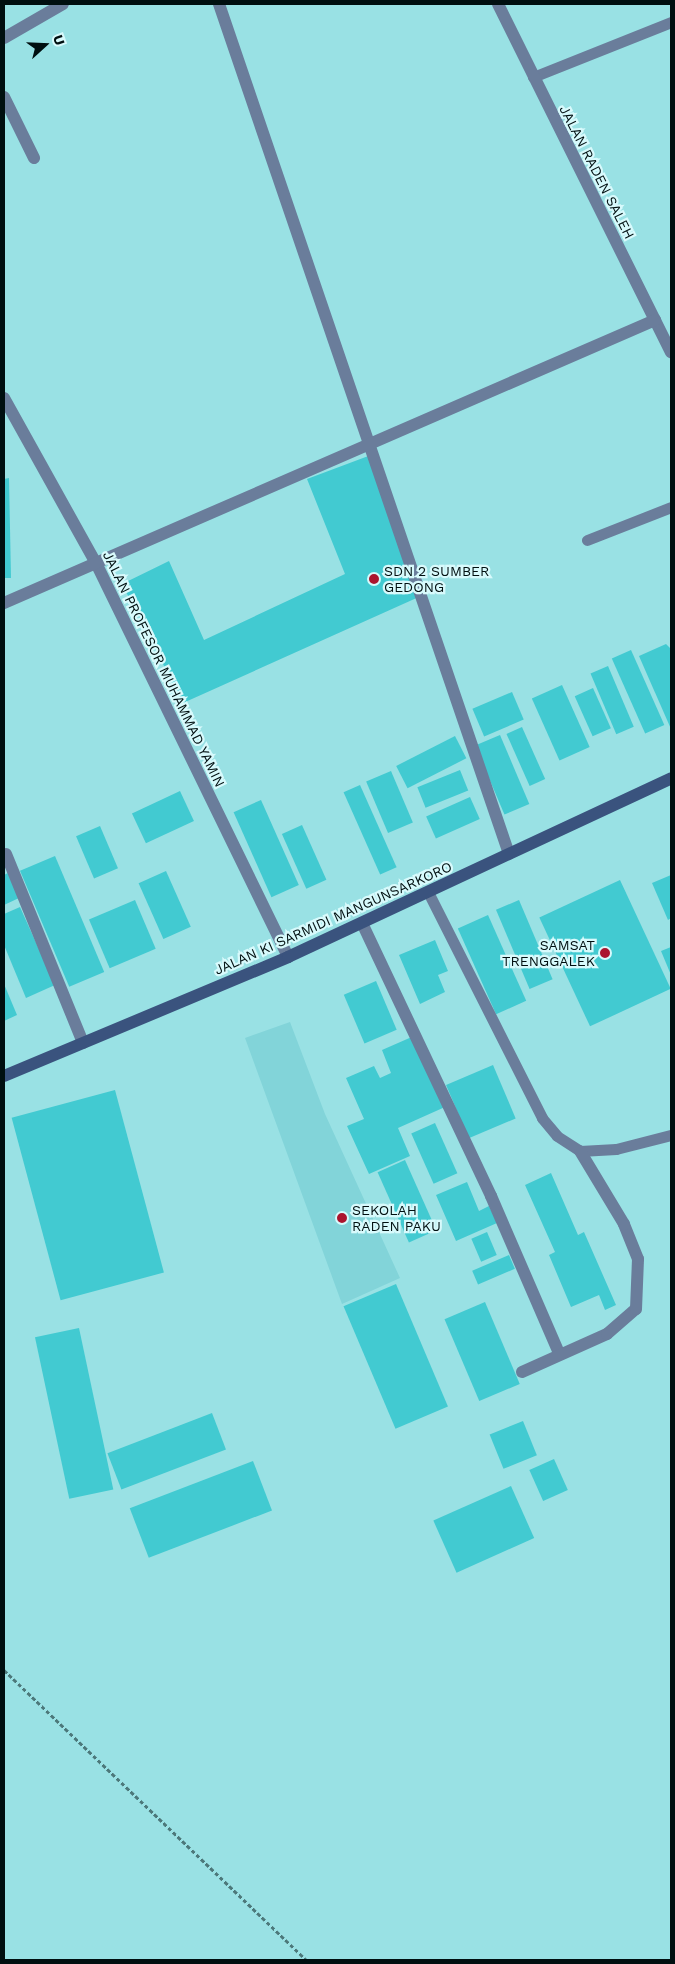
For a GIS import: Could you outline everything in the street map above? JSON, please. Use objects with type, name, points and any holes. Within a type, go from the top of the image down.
[{"type":"main road","name":"JALAN KI SARMIDI MANGUNSARKORO","points":[[4,1076],[288,957],[671,778]]},
{"type":"street","points":[[4,38],[63,4]]},
{"type":"street","points":[[219,4],[509,854]]},
{"type":"street","name":"JALAN RADEN SALEH","points":[[498,4],[671,352]]},
{"type":"street","points":[[4,97],[34,158]]},
{"type":"street","points":[[4,603],[655,320]]},
{"type":"street","name":"JALAN PROFESOR MUHAMMAD YAMIN","points":[[4,398],[96,563],[288,957]]},
{"type":"street","points":[[6,854],[83,1043]]},
{"type":"street","points":[[362,923],[491,1196],[559,1353]]},
{"type":"street","points":[[522,1372],[559,1353],[607,1334],[636,1309],[638,1259],[624,1224],[580,1151]]},
{"type":"lane","points":[[533,77],[671,22]]},
{"type":"lane","points":[[586,540],[671,507]]},
{"type":"lane","points":[[428,892],[542,1118],[580,1151],[616,1149],[671,1134]]},
{"type":"path","points":[[4,1670],[306,1960]]},
{"type":"shaded area","name":"SEKOLAH RADEN PAKU","points":[[290,1022],[325,1114],[400,1278],[342,1304],[245,1038]]},
{"type":"building","name":"SDN 2 SUMBER GEDONG","points":[[371,455],[421,596],[183,703],[122,584],[169,561],[204,640],[345,574],[307,479]]},
{"type":"building","points":[[9,478],[11,578],[4,578],[4,479]]},
{"type":"building","points":[[666,644],[671,649],[671,729],[639,656]]},
{"type":"building","points":[[631,650],[664,725],[645,733],[612,659]]},
{"type":"building","points":[[608,666],[634,727],[616,734],[591,673]]},
{"type":"building","points":[[562,685],[590,747],[560,761],[532,698]]},
{"type":"building","points":[[593,688],[611,728],[593,736],[575,696]]},
{"type":"building","points":[[512,692],[524,720],[484,736],[472,709]]},
{"type":"building","points":[[522,727],[545,779],[530,786],[506,734]]},
{"type":"building","points":[[500,735],[529,804],[504,815],[475,746]]},
{"type":"building","points":[[455,736],[466,758],[408,788],[396,766]]},
{"type":"building","points":[[460,770],[468,790],[426,808],[417,787]]},
{"type":"building","points":[[391,771],[413,823],[388,833],[366,782]]},
{"type":"building","points":[[360,785],[397,867],[380,875],[344,792]]},
{"type":"building","points":[[180,791],[194,821],[146,843],[132,813]]},
{"type":"building","points":[[470,797],[480,819],[436,838],[426,817]]},
{"type":"building","points":[[261,800],[299,885],[271,897],[234,812]]},
{"type":"building","points":[[302,825],[326,880],[306,889],[282,834]]},
{"type":"building","points":[[100,826],[118,868],[94,879],[76,836]]},
{"type":"building","points":[[55,856],[104,972],[69,987],[20,871]]},
{"type":"building","points":[[166,871],[191,927],[163,939],[139,883]]},
{"type":"building","points":[[8,873],[19,898],[4,905],[4,875]]},
{"type":"building","points":[[671,875],[671,918],[668,920],[652,883]]},
{"type":"building","name":"SAMSAT TRENGGALEK","points":[[620,880],[671,989],[590,1026],[539,918]]},
{"type":"building","points":[[135,900],[156,949],[110,968],[89,920]]},
{"type":"building","points":[[519,900],[553,979],[530,989],[496,910]]},
{"type":"building","points":[[20,907],[55,985],[26,998],[4,945],[4,914]]},
{"type":"building","points":[[488,915],[526,1001],[496,1014],[458,928]]},
{"type":"building","points":[[435,940],[448,971],[438,975],[445,992],[420,1004],[399,955]]},
{"type":"building","points":[[671,947],[671,975],[661,951]]},
{"type":"building","points":[[376,981],[397,1030],[364,1043],[344,995]]},
{"type":"building","points":[[4,984],[17,1015],[4,1021]]},
{"type":"building","points":[[414,1036],[445,1107],[398,1128],[410,1156],[369,1174],[347,1126],[364,1119],[346,1078],[374,1066],[380,1078],[391,1073],[382,1050]]},
{"type":"building","points":[[493,1065],[516,1118],[469,1138],[446,1085]]},
{"type":"building","points":[[115,1090],[164,1273],[61,1300],[12,1118]]},
{"type":"building","points":[[435,1123],[457,1173],[434,1184],[411,1134]]},
{"type":"building","points":[[405,1160],[436,1230],[409,1243],[378,1172]]},
{"type":"building","points":[[551,1173],[578,1235],[584,1232],[616,1305],[605,1310],[599,1295],[571,1307],[549,1255],[555,1252],[525,1185]]},
{"type":"building","points":[[467,1182],[479,1211],[489,1206],[497,1223],[456,1241],[436,1195]]},
{"type":"building","points":[[487,1232],[497,1255],[481,1262],[471,1239]]},
{"type":"building","points":[[509,1255],[515,1269],[478,1284],[472,1271]]},
{"type":"building","points":[[396,1284],[448,1406],[395,1429],[344,1306]]},
{"type":"building","points":[[485,1302],[520,1384],[479,1401],[444,1319]]},
{"type":"building","points":[[79,1328],[113,1489],[69,1499],[35,1337]]},
{"type":"building","points":[[212,1413],[226,1449],[121,1490],[107,1453]]},
{"type":"building","points":[[523,1421],[537,1455],[503,1469],[490,1434]]},
{"type":"building","points":[[554,1459],[568,1490],[543,1501],[529,1470]]},
{"type":"building","points":[[253,1461],[272,1510],[149,1558],[130,1508]]},
{"type":"building","points":[[511,1486],[534,1538],[457,1573],[433,1521]]},
{"type":"place","name":"SDN 2 SUMBER GEDONG","points":[[374,579]]},
{"type":"place","name":"SAMSAT TRENGGALEK","points":[[605,953]]},
{"type":"place","name":"SEKOLAH RADEN PAKU","points":[[342,1218]]}]
